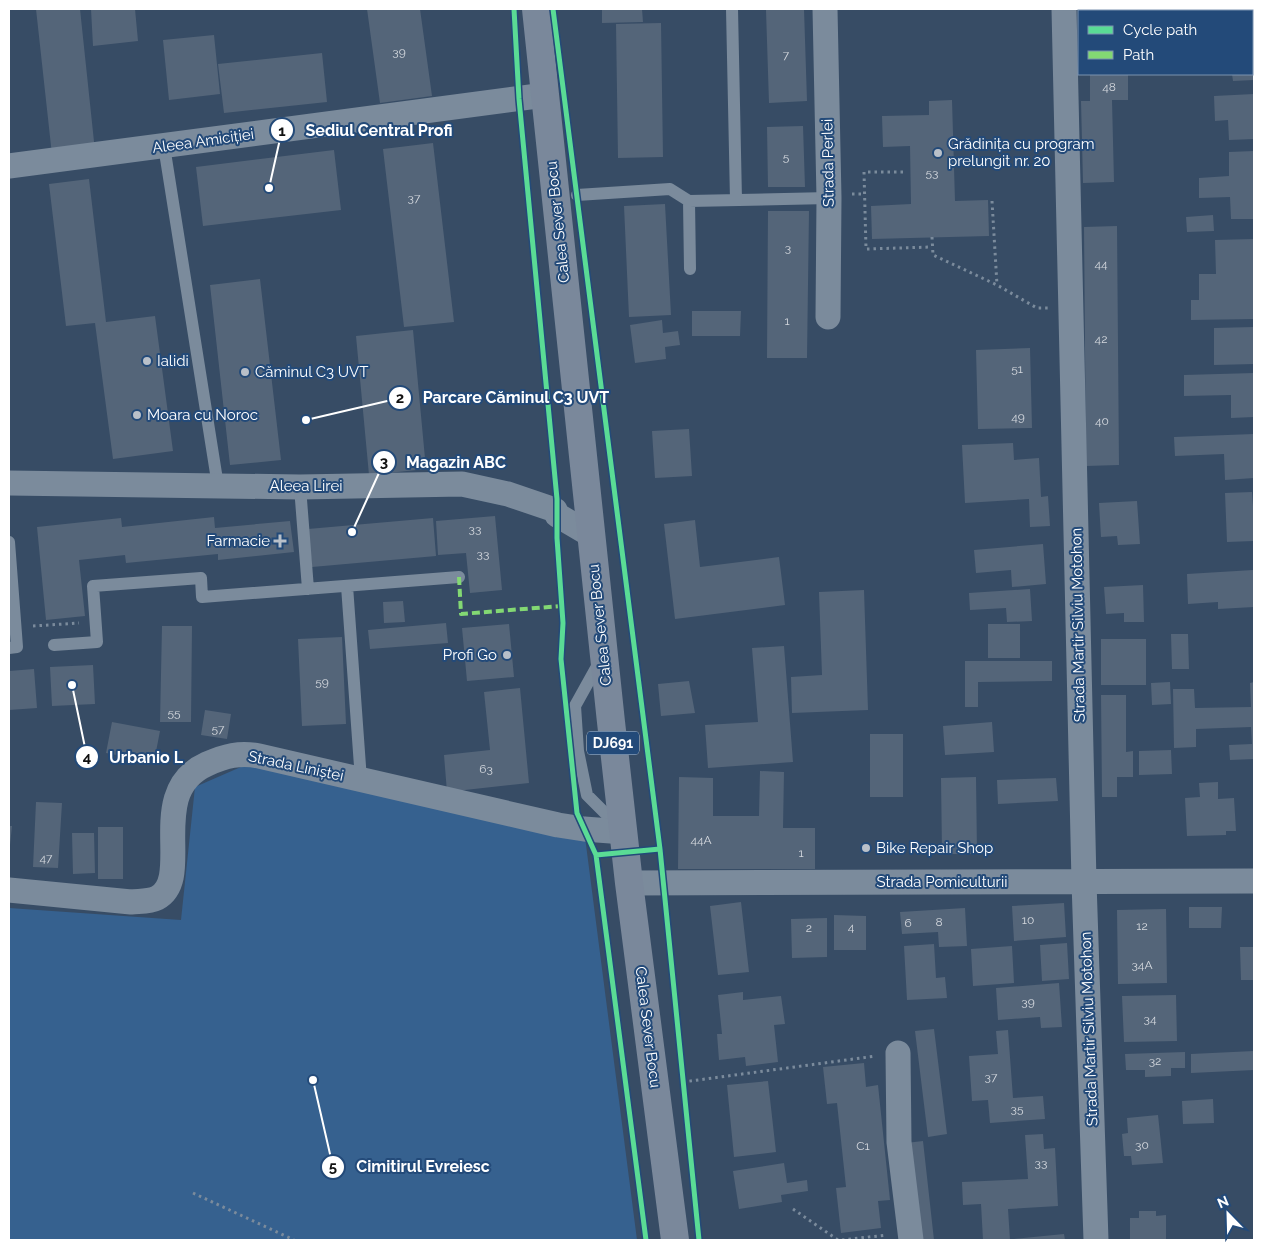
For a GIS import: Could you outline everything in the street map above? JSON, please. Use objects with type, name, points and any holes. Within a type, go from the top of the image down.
[{"type":"main road","name":"Calea Sever Bocu","points":[[536,9],[603,655],[629,883],[675,1240]]},
{"type":"street","name":"Strada Perlei","points":[[825,9],[829,198],[828,317]]},
{"type":"street","name":"Strada Martir Silviu Motohon","points":[[1064,9],[1084,882],[1096,1240]]},
{"type":"street","name":"Aleea Amiciției","points":[[9,166],[545,95]]},
{"type":"street","name":"Aleea Lirei","points":[[9,483],[300,487],[462,484],[508,494],[555,510],[557,515],[590,535]]},
{"type":"street","name":"Strada Liniștei","points":[[9,890],[131,902],[157,898],[165,892],[172,878],[174,804],[178,790],[187,777],[200,767],[219,758],[236,754],[248,754],[558,824],[584,829],[624,832]]},
{"type":"street","name":"Strada Pomiculturii","points":[[629,883],[1254,881]]},
{"type":"street","points":[[898,1053],[899,1142],[910,1236]]},
{"type":"lane","points":[[732,9],[736,200]]},
{"type":"lane","points":[[164,146],[218,486]]},
{"type":"lane","points":[[577,195],[670,189],[689,201],[829,198]]},
{"type":"lane","points":[[689,201],[690,269]]},
{"type":"lane","points":[[300,487],[308,588]]},
{"type":"lane","points":[[9,542],[17,647],[9,648]]},
{"type":"lane","points":[[54,645],[97,642],[93,586],[201,578],[202,597],[458,577]]},
{"type":"lane","points":[[347,586],[361,780]]},
{"type":"lane","points":[[603,655],[575,706],[578,751],[588,795],[624,832]]},
{"type":"path","points":[[903,172],[864,172],[866,249],[932,247]]},
{"type":"path","points":[[992,200],[997,285]]},
{"type":"path","points":[[932,237],[933,255],[997,285],[1038,308],[1071,308]]},
{"type":"path","points":[[15,627],[95,621]]},
{"type":"path","points":[[684,1082],[898,1053]]},
{"type":"path","points":[[193,1193],[294,1240]]},
{"type":"path","points":[[792,1209],[838,1240]]},
{"type":"path","points":[[842,1240],[910,1236]]},
{"type":"shaded area","points":[[250,763],[585,837],[637,1240],[9,1240],[9,908],[181,920],[195,787]]},
{"type":"building","points":[[36,9],[80,9],[95,151],[52,155]]},
{"type":"building","points":[[91,9],[135,9],[138,41],[93,46]]},
{"type":"building","points":[[367,9],[420,9],[432,96],[380,103]]},
{"type":"building","points":[[602,9],[642,9],[643,22],[602,23]]},
{"type":"building","points":[[804,9],[807,101],[769,103],[766,10]]},
{"type":"building","points":[[1088,9],[1126,9],[1126,10]]},
{"type":"building","points":[[1254,9],[1254,21],[1253,10],[1195,10]]},
{"type":"building","points":[[661,23],[663,157],[618,158],[616,24]]},
{"type":"building","points":[[214,35],[220,94],[169,100],[163,40]]},
{"type":"building","points":[[1253,42],[1254,80],[1233,81],[1232,75],[1253,75]]},
{"type":"building","points":[[322,53],[327,102],[224,113],[218,64]]},
{"type":"building","points":[[1090,75],[1128,75],[1128,100],[1112,100],[1114,182],[1083,183],[1081,101],[1090,101]]},
{"type":"building","points":[[1254,94],[1254,139],[1229,140],[1228,120],[1215,121],[1214,96]]},
{"type":"building","points":[[952,100],[955,201],[988,200],[989,236],[872,239],[871,206],[911,204],[910,146],[883,147],[882,116],[929,115],[929,101]]},
{"type":"building","points":[[803,126],[805,187],[768,187],[767,127]]},
{"type":"building","points":[[433,143],[454,322],[404,327],[383,149]]},
{"type":"building","points":[[334,150],[341,210],[203,226],[196,167]]},
{"type":"building","points":[[1254,151],[1254,219],[1231,219],[1230,197],[1199,198],[1199,178],[1229,176],[1229,152]]},
{"type":"building","points":[[89,179],[106,322],[155,316],[173,451],[113,459],[95,323],[66,326],[49,184]]},
{"type":"building","points":[[665,204],[671,315],[629,317],[624,206]]},
{"type":"building","points":[[768,211],[809,211],[807,358],[767,358]]},
{"type":"building","points":[[1213,215],[1214,231],[1187,232],[1186,217]]},
{"type":"building","points":[[1117,226],[1119,465],[1086,466],[1084,227]]},
{"type":"building","points":[[1254,239],[1254,319],[1191,320],[1191,300],[1199,300],[1199,274],[1216,274],[1215,240]]},
{"type":"building","name":"Căminul C3 UVT","points":[[260,279],[281,460],[230,465],[210,285]]},
{"type":"building","points":[[692,311],[741,311],[740,336],[692,336]]},
{"type":"building","points":[[662,320],[663,333],[678,331],[680,345],[665,347],[666,359],[635,363],[630,325]]},
{"type":"building","points":[[1254,327],[1254,364],[1214,365],[1214,328]]},
{"type":"building","points":[[413,330],[426,469],[369,475],[356,336]]},
{"type":"building","points":[[1030,348],[1032,428],[978,429],[976,350]]},
{"type":"building","points":[[1254,373],[1254,417],[1231,418],[1231,395],[1184,396],[1184,375]]},
{"type":"building","points":[[689,429],[692,476],[655,478],[652,431]]},
{"type":"building","points":[[1254,434],[1254,478],[1225,480],[1224,454],[1175,456],[1174,437]]},
{"type":"building","points":[[1013,443],[1014,460],[1039,458],[1041,497],[1048,496],[1050,526],[1030,527],[1029,499],[965,503],[962,445]]},
{"type":"building","points":[[1252,492],[1254,541],[1227,542],[1225,493]]},
{"type":"building","points":[[1137,501],[1140,544],[1118,545],[1117,536],[1101,537],[1099,503]]},
{"type":"building","points":[[495,516],[502,590],[470,593],[466,553],[438,555],[436,521]]},
{"type":"building","points":[[214,517],[215,528],[290,521],[294,552],[218,560],[218,554],[126,563],[125,555],[79,560],[85,616],[46,620],[37,527],[121,518],[122,527]]},
{"type":"building","points":[[433,518],[436,556],[312,567],[308,529]]},
{"type":"building","points":[[695,520],[700,567],[779,557],[785,605],[675,619],[664,524]]},
{"type":"building","points":[[1043,544],[1046,584],[1012,587],[1011,570],[976,573],[974,550]]},
{"type":"building","points":[[1253,570],[1254,607],[1218,609],[1218,602],[1188,604],[1187,574]]},
{"type":"building","points":[[1143,585],[1144,622],[1124,622],[1124,613],[1106,614],[1104,587]]},
{"type":"building","points":[[1030,589],[1032,621],[1007,622],[1006,608],[970,610],[969,593]]},
{"type":"building","points":[[864,590],[868,710],[792,713],[791,677],[822,675],[819,592]]},
{"type":"building","points":[[403,601],[405,622],[384,623],[383,602]]},
{"type":"building","points":[[446,623],[448,643],[370,649],[368,630]]},
{"type":"building","points":[[509,624],[514,677],[467,681],[462,628]]},
{"type":"building","points":[[988,624],[1020,624],[1020,658],[988,658]]},
{"type":"building","points":[[162,626],[192,626],[191,722],[160,722]]},
{"type":"building","points":[[1171,634],[1188,634],[1189,669],[1172,669]]},
{"type":"building","points":[[342,637],[346,724],[302,726],[298,639]]},
{"type":"building","points":[[1101,639],[1146,639],[1146,685],[1101,685]]},
{"type":"building","points":[[784,646],[793,762],[708,768],[705,725],[758,722],[752,648]]},
{"type":"building","points":[[965,661],[1052,661],[1052,681],[978,682],[978,707],[965,707]]},
{"type":"building","points":[[93,665],[95,704],[52,706],[50,667]]},
{"type":"building","points":[[34,669],[37,708],[9,710],[9,671]]},
{"type":"building","points":[[689,681],[695,713],[661,716],[658,684]]},
{"type":"building","points":[[1170,682],[1171,704],[1152,705],[1151,683]]},
{"type":"building","points":[[1254,682],[1254,759],[1230,760],[1229,745],[1252,744],[1251,727],[1196,729],[1196,747],[1174,748],[1173,689],[1194,689],[1195,708],[1251,707],[1250,683]]},
{"type":"building","points":[[520,688],[529,783],[447,792],[444,755],[490,750],[484,692]]},
{"type":"building","points":[[1101,695],[1126,695],[1126,752],[1133,751],[1133,777],[1117,777],[1117,797],[1102,797]]},
{"type":"building","points":[[205,710],[231,714],[227,739],[201,735]]},
{"type":"building","points":[[112,722],[160,731],[154,762],[106,753]]},
{"type":"building","points":[[992,722],[994,752],[945,755],[943,726]]},
{"type":"building","points":[[870,734],[903,734],[903,797],[870,797]]},
{"type":"building","points":[[1171,750],[1172,774],[1139,775],[1139,751]]},
{"type":"building","points":[[760,771],[784,772],[783,828],[815,828],[815,869],[678,869],[679,777],[713,778],[713,816],[759,816]]},
{"type":"building","points":[[976,777],[977,854],[942,854],[941,778]]},
{"type":"building","points":[[1056,778],[1058,801],[998,804],[997,780]]},
{"type":"building","points":[[1218,782],[1218,799],[1234,798],[1236,831],[1226,831],[1226,835],[1187,836],[1185,798],[1200,797],[1199,783]]},
{"type":"building","points":[[36,802],[62,803],[58,868],[33,867]]},
{"type":"building","points":[[9,826],[12,826],[10,845],[9,845]]},
{"type":"building","points":[[98,827],[123,827],[123,879],[98,879]]},
{"type":"building","points":[[72,833],[94,833],[95,873],[73,874]]},
{"type":"building","points":[[741,902],[749,972],[718,975],[710,906]]},
{"type":"building","points":[[1064,903],[1066,937],[1014,941],[1012,906]]},
{"type":"building","points":[[1189,907],[1222,907],[1221,928],[1189,928]]},
{"type":"building","points":[[965,908],[967,946],[939,947],[938,932],[902,934],[900,912]]},
{"type":"building","points":[[1166,909],[1167,983],[1118,984],[1117,910]]},
{"type":"building","points":[[834,915],[866,916],[866,950],[834,950]]},
{"type":"building","points":[[827,918],[827,957],[792,958],[791,919]]},
{"type":"building","points":[[1067,943],[1069,979],[1042,981],[1040,945]]},
{"type":"building","points":[[934,944],[936,978],[945,977],[947,998],[907,1000],[904,946]]},
{"type":"building","points":[[1012,946],[1014,983],[973,986],[971,949]]},
{"type":"building","points":[[1240,947],[1254,947],[1254,980],[1241,980]]},
{"type":"building","points":[[1059,983],[1062,1027],[1041,1028],[1040,1017],[998,1020],[996,988]]},
{"type":"building","points":[[743,992],[743,1000],[781,996],[785,1024],[774,1025],[778,1062],[746,1066],[745,1057],[719,1060],[717,1034],[722,1034],[718,995]]},
{"type":"building","points":[[1176,995],[1177,1041],[1124,1042],[1122,996]]},
{"type":"building","points":[[934,1029],[947,1134],[928,1137],[915,1031]]},
{"type":"building","points":[[1008,1030],[1013,1098],[1043,1096],[1045,1119],[990,1123],[988,1100],[972,1101],[969,1056],[998,1054],[996,1031]]},
{"type":"building","points":[[1254,1051],[1254,1070],[1191,1073],[1191,1054]]},
{"type":"building","points":[[1185,1052],[1185,1068],[1171,1068],[1171,1076],[1145,1077],[1145,1070],[1126,1070],[1125,1054]]},
{"type":"building","points":[[864,1063],[866,1087],[878,1085],[890,1200],[878,1201],[881,1228],[841,1233],[836,1188],[846,1187],[837,1103],[827,1104],[823,1067]]},
{"type":"building","points":[[768,1081],[776,1152],[734,1157],[727,1085]]},
{"type":"building","points":[[1213,1099],[1214,1123],[1183,1124],[1182,1101]]},
{"type":"building","points":[[1158,1115],[1163,1163],[1132,1165],[1131,1156],[1124,1156],[1122,1134],[1128,1133],[1127,1118]]},
{"type":"building","points":[[1043,1134],[1044,1149],[1055,1148],[1058,1206],[1008,1209],[1010,1240],[983,1240],[981,1204],[963,1205],[962,1182],[1028,1179],[1025,1135]]},
{"type":"building","points":[[923,1141],[934,1240],[918,1240],[906,1143]]},
{"type":"building","points":[[784,1163],[787,1183],[807,1180],[808,1191],[781,1195],[782,1202],[739,1209],[733,1171]]},
{"type":"building","points":[[1139,1211],[1156,1211],[1156,1216],[1166,1215],[1166,1240],[1130,1240],[1130,1218],[1139,1218]]},
{"type":"building","points":[[1064,1234],[1065,1240],[1014,1240],[1014,1239]]},
{"type":"marked path","points":[[459,577],[461,614],[561,606]]},
{"type":"cycle path","points":[[514,9],[519,99],[557,499],[557,538],[563,623],[561,659],[577,813],[596,855],[646,1240]]},
{"type":"cycle path","points":[[553,9],[660,849],[699,1240]]},
{"type":"cycle path","points":[[596,855],[660,849]]},
{"type":"place","name":"Grădinița cu program prelungit nr. 20","points":[[938,153]]},
{"type":"place","name":"Sediul Central Profi","points":[[269,188]]},
{"type":"place","name":"Ialidi","points":[[147,361]]},
{"type":"place","name":"Căminul C3 UVT","points":[[245,372]]},
{"type":"place","name":"Moara cu Noroc","points":[[137,415]]},
{"type":"place","name":"Parcare Căminul C3 UVT","points":[[306,420]]},
{"type":"place","name":"Magazin ABC","points":[[352,532]]},
{"type":"place","name":"Farmacie","points":[[280,541]]},
{"type":"place","name":"Profi Go","points":[[507,655]]},
{"type":"place","name":"Urbanio L","points":[[72,685]]},
{"type":"place","name":"Bike Repair Shop","points":[[866,848]]},
{"type":"place","name":"Cimitirul Evreiesc","points":[[313,1080]]}]
